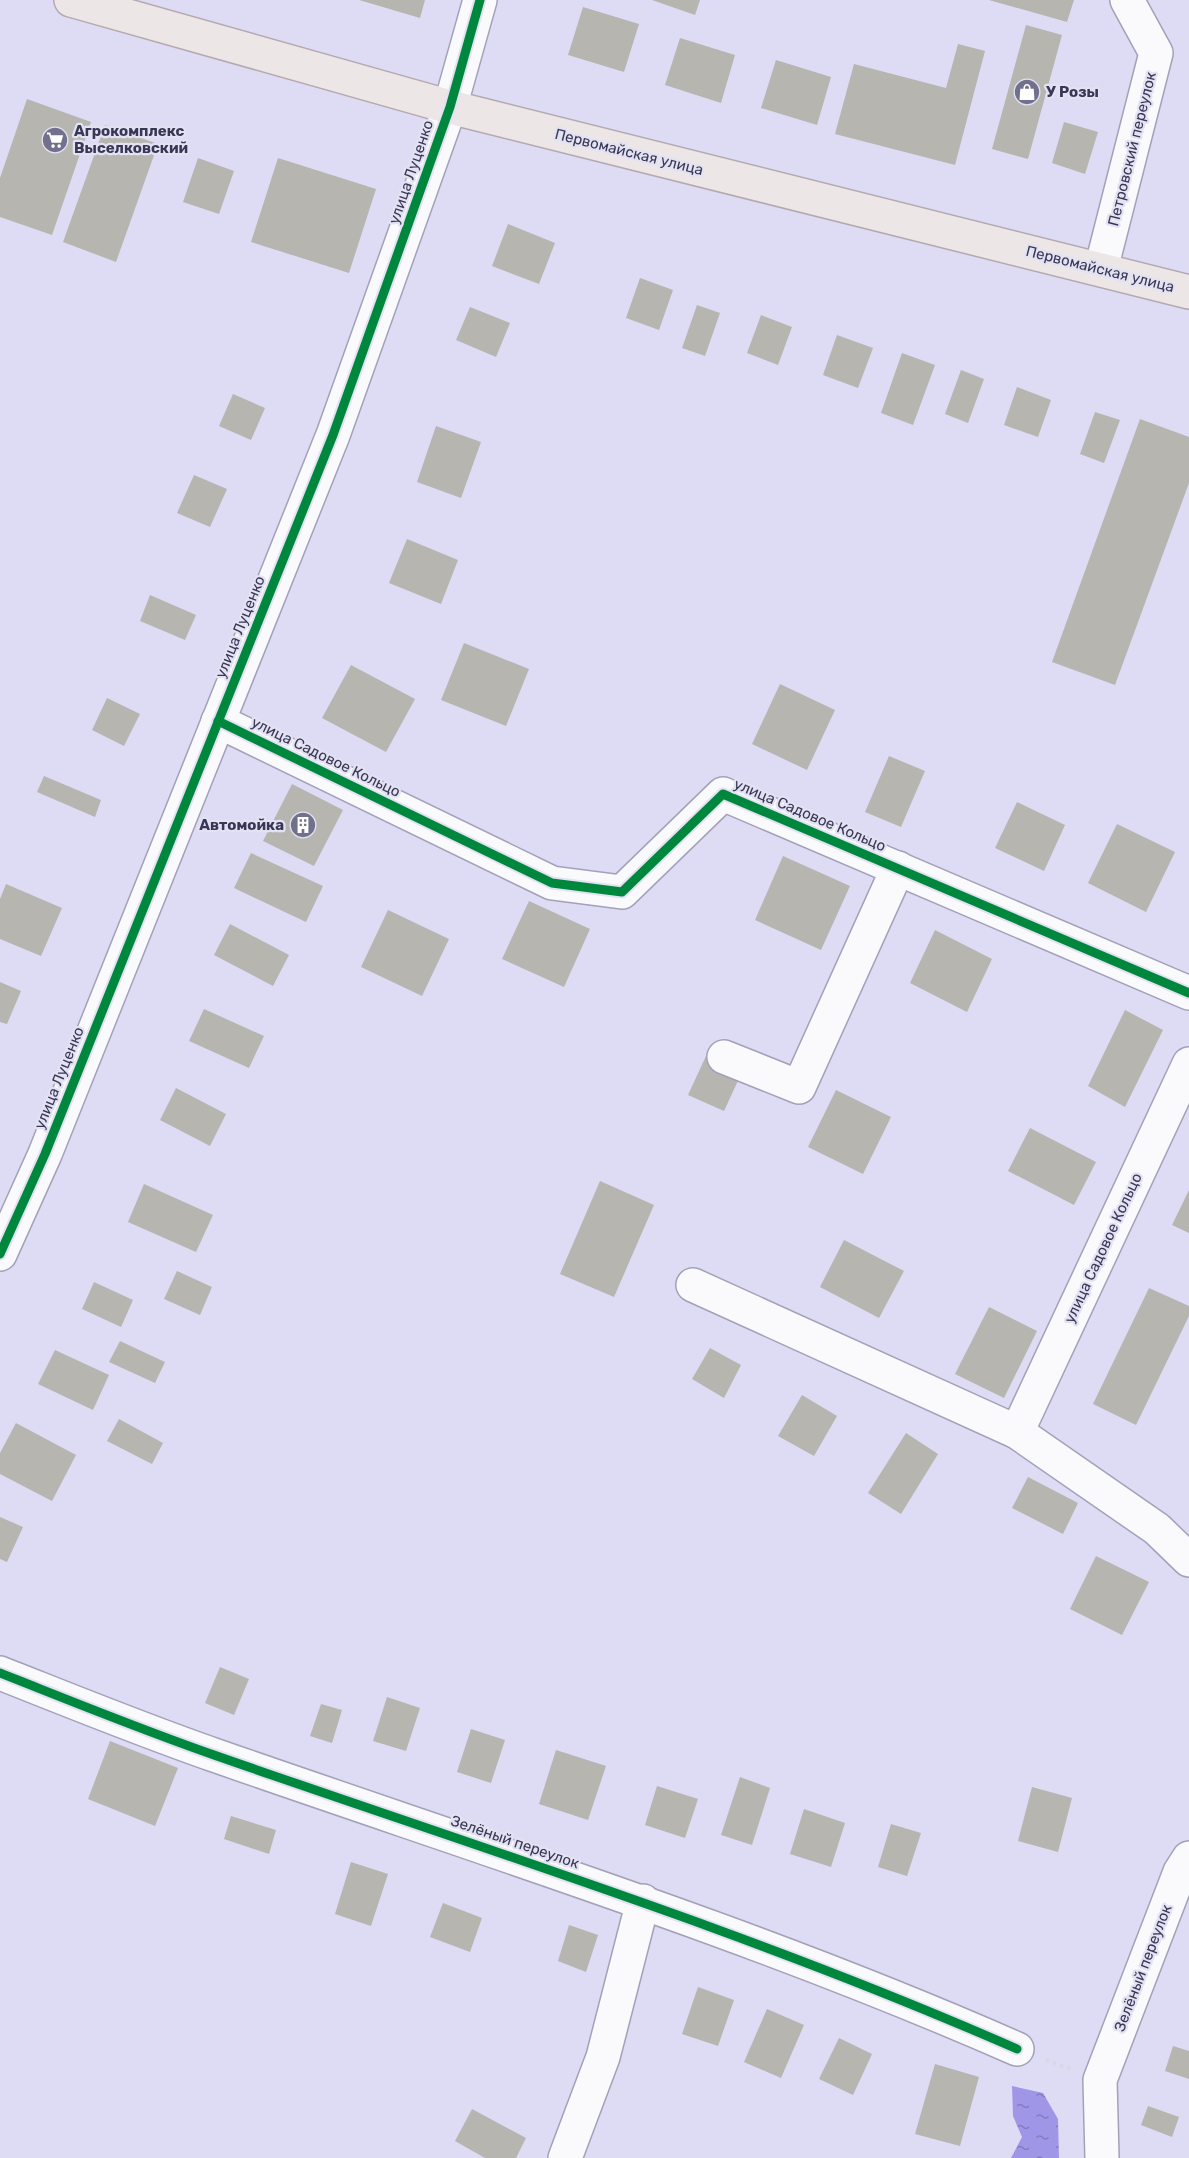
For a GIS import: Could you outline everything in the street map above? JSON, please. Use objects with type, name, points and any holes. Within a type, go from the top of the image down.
[{"type":"main road","name":"Первомайская улица","points":[[72,0],[450,107],[1189,292]]},
{"type":"street","name":"улица Луценко","points":[[0,1254],[45,1154],[333,435],[450,107],[480,0]]},
{"type":"street","name":"Петровский переулок","points":[[1101,269],[1156,53],[1127,0]]},
{"type":"street","name":"улица Садовое Кольцо","points":[[218,721],[552,883],[622,892],[723,794],[1189,993]]},
{"type":"street","points":[[724,1057],[799,1087],[898,868]]},
{"type":"street","name":"улица Садовое Кольцо","points":[[1017,1432],[1189,1064]]},
{"type":"street","points":[[693,1285],[1017,1432],[1157,1529],[1189,1560]]},
{"type":"street","name":"Зелёный переулок","points":[[0,1673],[211,1754],[643,1901],[925,2008],[1017,2049]]},
{"type":"street","name":"Зелёный переулок","points":[[1102,2158],[1087,2075],[1189,1857]]},
{"type":"street","points":[[565,2158],[603,2057],[643,1901]]},
{"type":"water","points":[[1012,2086],[1043,2093],[1058,2119],[1059,2158],[1011,2158],[1022,2137],[1013,2116]]},
{"type":"building","points":[[359,0],[425,0],[420,18]]},
{"type":"building","points":[[652,0],[700,0],[695,15]]},
{"type":"building","points":[[989,0],[1074,0],[1067,22]]},
{"type":"building","points":[[583,7],[639,24],[624,72],[568,55]]},
{"type":"building","name":"У Розы","points":[[1026,25],[1062,35],[1028,159],[992,149]]},
{"type":"building","points":[[680,38],[735,55],[721,103],[665,85]]},
{"type":"building","points":[[958,44],[985,51],[955,165],[835,134],[854,64],[946,88]]},
{"type":"building","points":[[776,60],[831,77],[817,125],[761,108]]},
{"type":"building","points":[[27,99],[91,122],[52,235],[0,217],[0,178]]},
{"type":"building","points":[[1064,122],[1098,132],[1085,174],[1052,163]]},
{"type":"building","points":[[105,125],[158,144],[116,262],[63,242]]},
{"type":"building","points":[[198,158],[234,171],[219,214],[183,202]]},
{"type":"building","points":[[278,158],[376,189],[349,273],[251,242]]},
{"type":"building","points":[[508,224],[555,243],[539,284],[492,266]]},
{"type":"building","points":[[640,278],[673,290],[659,330],[626,318]]},
{"type":"building","points":[[697,305],[720,313],[705,356],[682,348]]},
{"type":"building","points":[[470,307],[510,323],[496,357],[456,340]]},
{"type":"building","points":[[761,315],[792,327],[778,365],[747,353]]},
{"type":"building","points":[[837,335],[873,348],[858,388],[823,375]]},
{"type":"building","points":[[902,353],[935,365],[913,425],[881,413]]},
{"type":"building","points":[[961,370],[984,379],[968,423],[945,414]]},
{"type":"building","points":[[1017,387],[1051,400],[1038,437],[1004,425]]},
{"type":"building","points":[[233,394],[265,408],[251,440],[219,426]]},
{"type":"building","points":[[1095,412],[1120,420],[1104,463],[1080,454]]},
{"type":"building","points":[[1140,419],[1189,437],[1189,483],[1115,685],[1052,662]]},
{"type":"building","points":[[436,426],[481,442],[461,498],[417,482]]},
{"type":"building","points":[[194,475],[227,489],[210,527],[177,513]]},
{"type":"building","points":[[407,539],[458,560],[441,604],[389,583]]},
{"type":"building","points":[[150,595],[196,615],[185,640],[140,621]]},
{"type":"building","points":[[464,643],[529,669],[506,726],[441,700]]},
{"type":"building","points":[[351,665],[415,699],[386,752],[322,718]]},
{"type":"building","points":[[780,684],[835,710],[807,770],[752,744]]},
{"type":"building","points":[[107,698],[140,714],[124,746],[92,730]]},
{"type":"building","points":[[889,756],[925,771],[901,827],[865,812]]},
{"type":"building","points":[[44,776],[101,800],[95,817],[37,792]]},
{"type":"building","name":"Автомойка","points":[[292,784],[343,810],[314,866],[263,841]]},
{"type":"building","points":[[1017,802],[1065,825],[1044,871],[995,848]]},
{"type":"building","points":[[1117,824],[1175,852],[1146,912],[1088,883]]},
{"type":"building","points":[[251,853],[323,886],[306,922],[234,888]]},
{"type":"building","points":[[783,856],[850,886],[821,950],[755,920]]},
{"type":"building","points":[[6,884],[62,908],[41,956],[0,939],[0,899]]},
{"type":"building","points":[[529,901],[590,929],[564,987],[502,959]]},
{"type":"building","points":[[388,910],[449,939],[422,996],[361,967]]},
{"type":"building","points":[[230,924],[289,955],[273,986],[214,955]]},
{"type":"building","points":[[935,930],[992,959],[967,1012],[910,983]]},
{"type":"building","points":[[0,982],[21,991],[7,1024],[0,1022]]},
{"type":"building","points":[[204,1009],[264,1036],[249,1068],[189,1041]]},
{"type":"building","points":[[1125,1010],[1163,1030],[1125,1107],[1088,1086]]},
{"type":"building","points":[[706,1056],[742,1072],[724,1111],[688,1095]]},
{"type":"building","points":[[176,1088],[226,1114],[210,1146],[160,1120]]},
{"type":"building","points":[[836,1090],[891,1117],[863,1174],[808,1147]]},
{"type":"building","points":[[1030,1128],[1096,1162],[1074,1205],[1008,1171]]},
{"type":"building","points":[[600,1181],[654,1205],[614,1297],[560,1274]]},
{"type":"building","points":[[144,1184],[213,1215],[196,1252],[128,1222]]},
{"type":"building","points":[[1189,1190],[1189,1233],[1172,1225]]},
{"type":"building","points":[[844,1240],[904,1271],[879,1318],[820,1287]]},
{"type":"building","points":[[177,1271],[212,1287],[200,1315],[164,1299]]},
{"type":"building","points":[[94,1282],[133,1300],[121,1327],[82,1309]]},
{"type":"building","points":[[1149,1288],[1189,1306],[1189,1316],[1136,1425],[1093,1404]]},
{"type":"building","points":[[989,1307],[1037,1331],[1004,1398],[955,1374]]},
{"type":"building","points":[[120,1341],[165,1362],[155,1383],[109,1362]]},
{"type":"building","points":[[710,1348],[741,1365],[724,1398],[692,1379]]},
{"type":"building","points":[[55,1350],[109,1375],[93,1410],[38,1384]]},
{"type":"building","points":[[802,1395],[837,1416],[814,1456],[778,1436]]},
{"type":"building","points":[[119,1419],[163,1443],[152,1464],[107,1441]]},
{"type":"building","points":[[16,1423],[76,1455],[52,1501],[0,1474],[0,1453]]},
{"type":"building","points":[[906,1433],[938,1454],[901,1514],[868,1493]]},
{"type":"building","points":[[1028,1477],[1078,1503],[1063,1534],[1012,1508]]},
{"type":"building","points":[[0,1517],[23,1527],[7,1562],[0,1559]]},
{"type":"building","points":[[1096,1556],[1149,1582],[1122,1635],[1070,1609]]},
{"type":"building","points":[[220,1667],[249,1679],[234,1715],[205,1703]]},
{"type":"building","points":[[387,1697],[420,1708],[406,1751],[373,1741]]},
{"type":"building","points":[[321,1704],[342,1710],[332,1743],[310,1736]]},
{"type":"building","points":[[471,1729],[505,1740],[491,1783],[457,1772]]},
{"type":"building","points":[[110,1741],[178,1768],[155,1826],[88,1799]]},
{"type":"building","points":[[556,1750],[606,1766],[588,1820],[539,1804]]},
{"type":"building","points":[[740,1777],[770,1788],[752,1845],[721,1835]]},
{"type":"building","points":[[657,1786],[698,1799],[685,1838],[645,1825]]},
{"type":"building","points":[[1032,1787],[1072,1798],[1058,1852],[1018,1841]]},
{"type":"building","points":[[804,1809],[845,1823],[831,1867],[790,1854]]},
{"type":"building","points":[[231,1816],[276,1830],[269,1854],[224,1839]]},
{"type":"building","points":[[891,1824],[921,1833],[907,1876],[878,1867]]},
{"type":"building","points":[[351,1862],[388,1874],[371,1926],[335,1914]]},
{"type":"building","points":[[443,1903],[482,1918],[470,1952],[430,1937]]},
{"type":"building","points":[[569,1925],[598,1935],[586,1972],[558,1961]]},
{"type":"building","points":[[698,1987],[734,2000],[718,2046],[682,2034]]},
{"type":"building","points":[[767,2009],[804,2025],[781,2078],[744,2062]]},
{"type":"building","points":[[839,2038],[872,2054],[853,2095],[819,2079]]},
{"type":"building","points":[[1173,2046],[1189,2051],[1189,2079],[1165,2071]]},
{"type":"building","points":[[935,2064],[979,2077],[960,2146],[915,2134]]},
{"type":"building","points":[[1148,2106],[1179,2117],[1172,2137],[1141,2125]]},
{"type":"building","points":[[472,2109],[526,2138],[516,2158],[485,2158],[455,2141]]},
{"type":"cycle path","points":[[0,1254],[45,1154],[333,435],[450,107],[480,0]]},
{"type":"cycle path","points":[[218,721],[552,883],[622,892],[723,794],[1189,993]]},
{"type":"cycle path","points":[[0,1673],[187,1745],[719,1930],[919,2007],[1017,2049]]},
{"type":"place","name":"У Розы","points":[[1027,92]]},
{"type":"place","name":"Агрокомплекс Выселковский","points":[[55,140]]},
{"type":"place","name":"Автомойка","points":[[303,825]]}]
